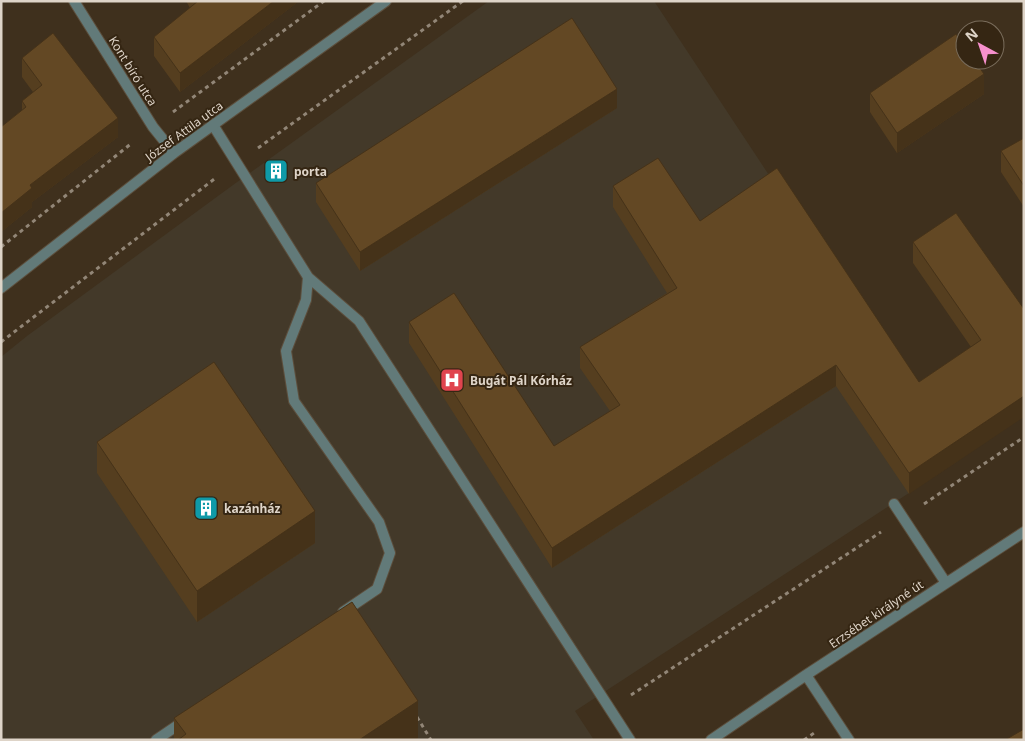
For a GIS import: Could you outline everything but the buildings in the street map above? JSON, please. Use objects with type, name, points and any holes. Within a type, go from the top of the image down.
[{"type":"street","name":"Kont bíró utca","points":[[74,1],[153,127],[174,153]]},
{"type":"street","name":"József Attila utca","points":[[1,288],[174,153],[386,1]]},
{"type":"street","points":[[213,125],[308,276],[359,321],[630,740]]},
{"type":"street","points":[[308,276],[306,300],[286,351],[294,401],[379,522],[390,553],[377,589],[332,620]]},
{"type":"street","points":[[894,504],[946,583]]},
{"type":"street","name":"Erzsébet királyné út","points":[[711,740],[1024,532]]},
{"type":"street","points":[[806,676],[849,740]]},
{"type":"street","points":[[156,740],[196,713]]},
{"type":"path","points":[[1,247],[153,127],[324,1]]},
{"type":"path","points":[[610,709],[1024,437]]},
{"type":"path","points":[[416,715],[431,740]]},
{"type":"shaded area","name":"Bugát Pál Kórház","points":[[489,1],[654,1],[958,461],[575,711],[594,740],[1,740],[1,357],[233,185]]},
{"type":"place","name":"porta","points":[[276,171]]},
{"type":"place","name":"Bugát Pál Kórház","points":[[452,380]]},
{"type":"place","name":"kazánház","points":[[206,508]]}]
